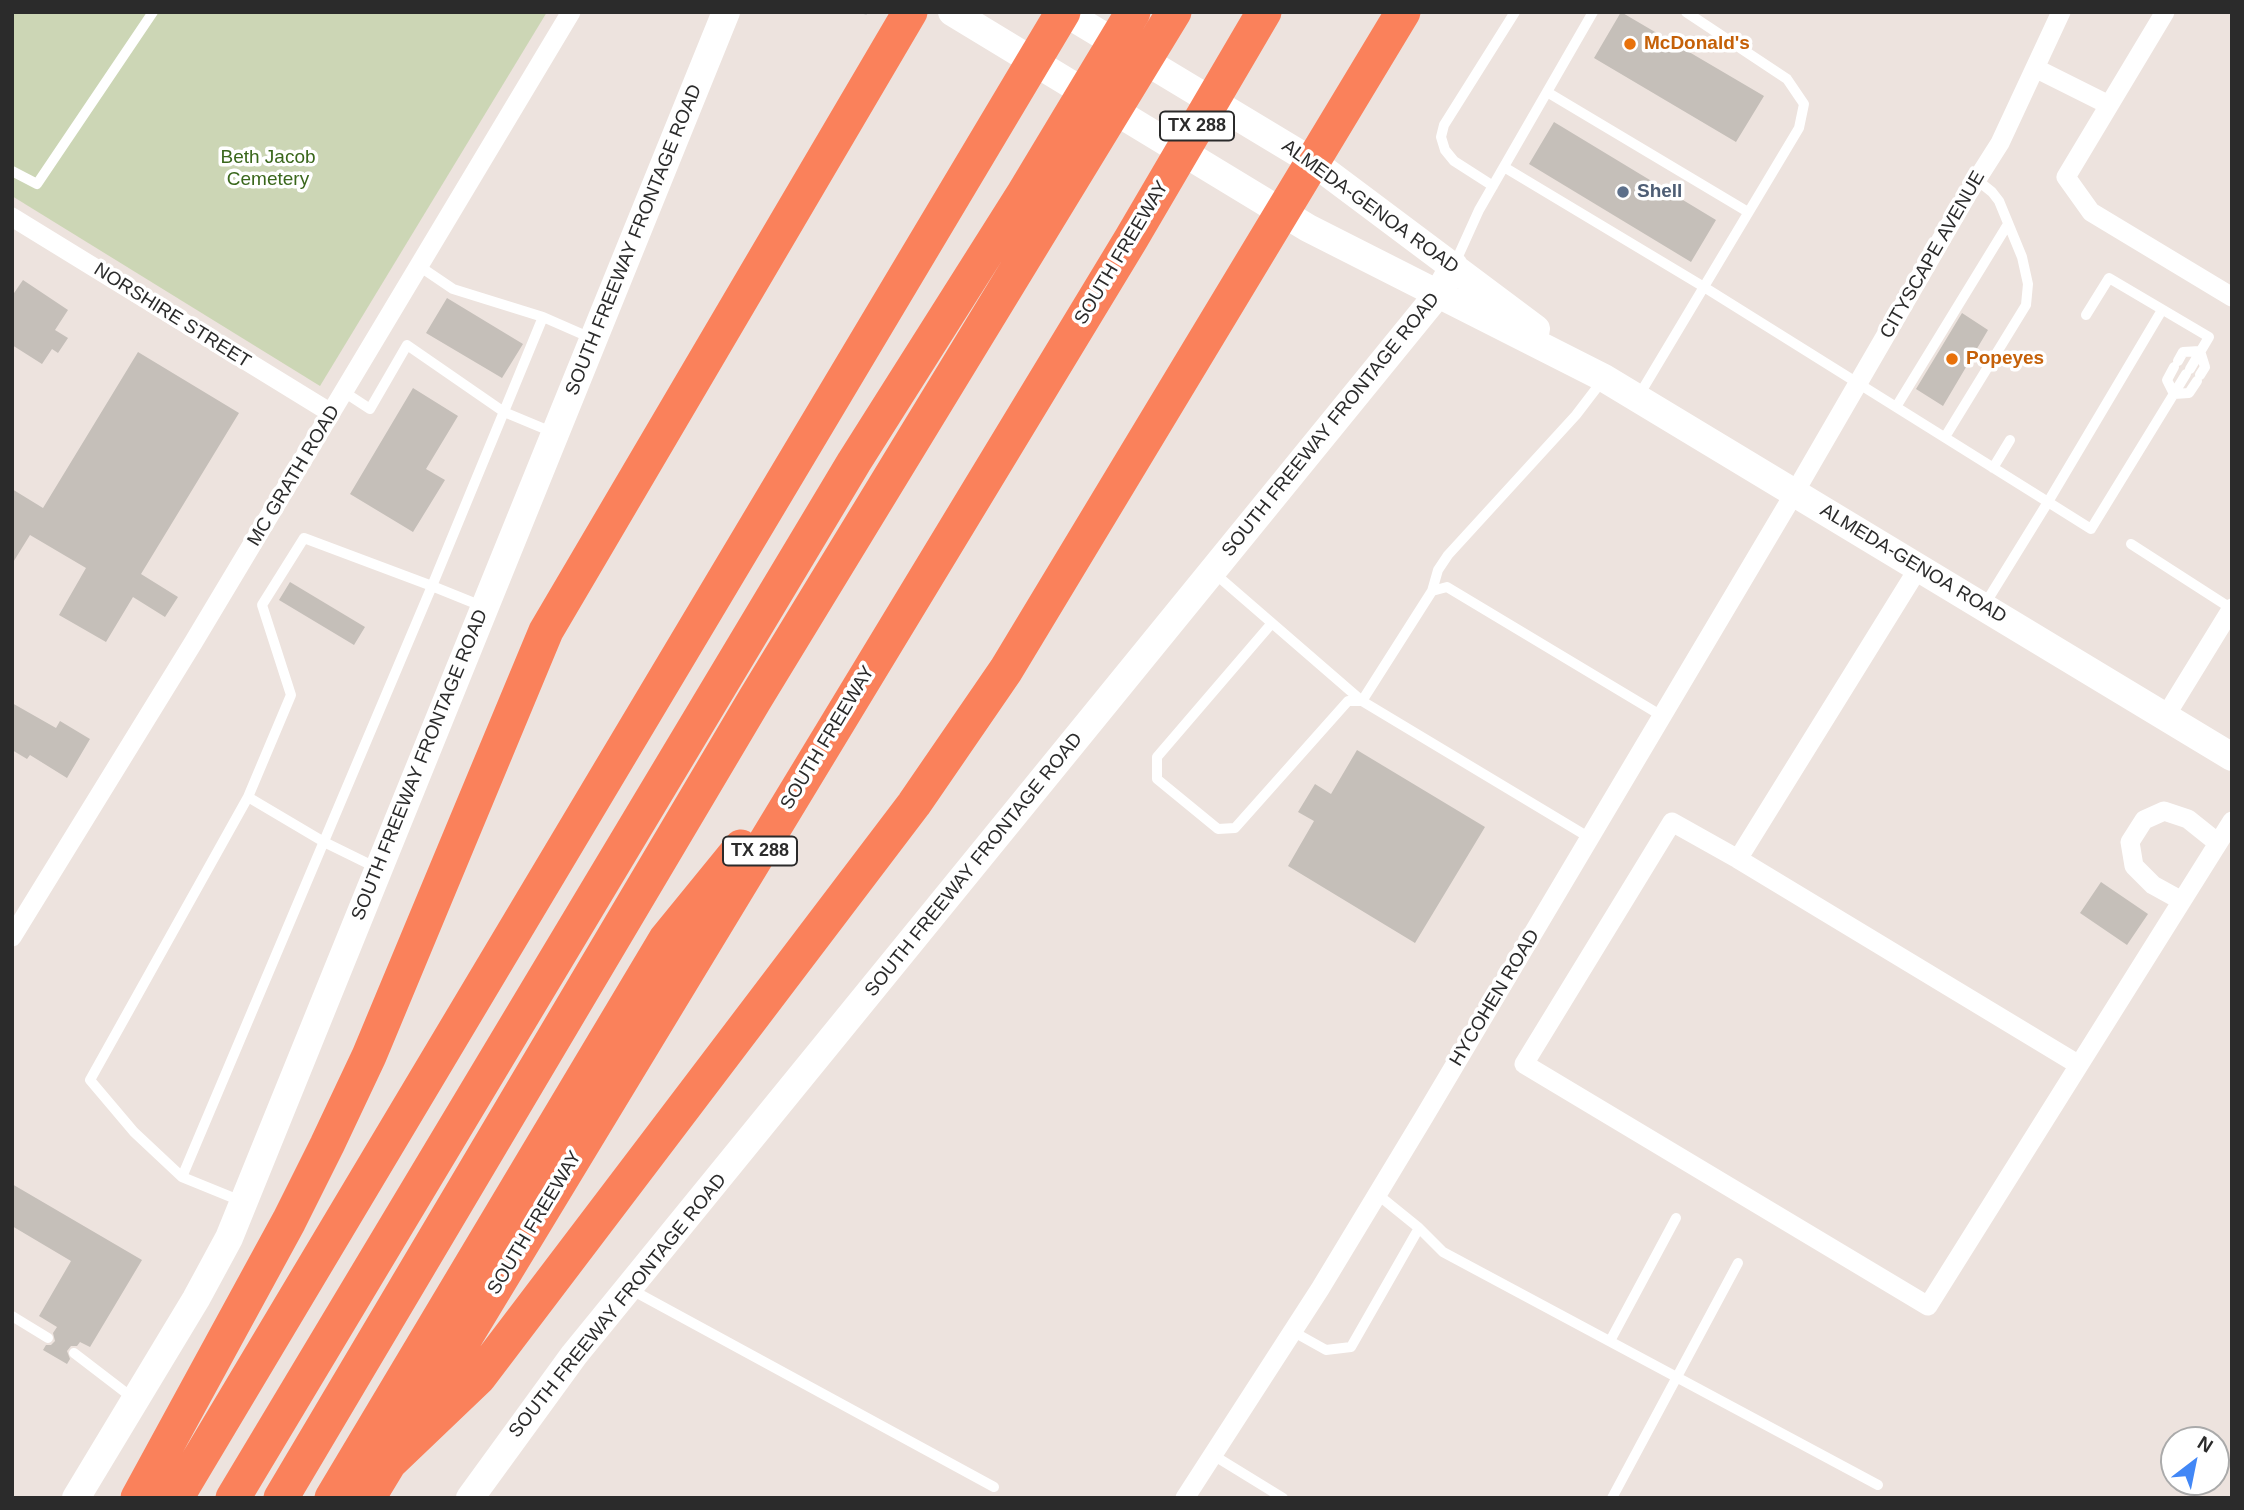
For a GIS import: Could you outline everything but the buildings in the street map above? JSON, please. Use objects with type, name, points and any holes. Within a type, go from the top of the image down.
[{"type":"highway","points":[[138,1498],[289,1221],[369,1056],[546,632],[910,12]]},
{"type":"highway","points":[[176,1498],[1064,12]]},
{"type":"highway","points":[[281,1498],[755,699],[1037,204],[1133,12]]},
{"type":"highway","points":[[233,1498],[854,462],[1174,12]]},
{"type":"highway","name":"SOUTH FREEWAY","points":[[368,1498],[1131,239],[1264,12]]},
{"type":"highway","points":[[389,1463],[479,1377],[914,804],[1006,670],[1403,12]]},
{"type":"highway","points":[[553,964],[741,553]]},
{"type":"highway","points":[[332,1498],[666,939],[820,752]]},
{"type":"main road","name":"SOUTH FREEWAY FRONTAGE ROAD","points":[[76,1498],[196,1299],[229,1238],[726,12]]},
{"type":"main road","name":"ALMEDA-GENOA ROAD","points":[[952,12],[1282,213],[1599,375],[2232,757]]},
{"type":"main road","name":"ALMEDA-GENOA ROAD","points":[[1064,12],[1313,162],[1599,375]]},
{"type":"main road","name":"SOUTH FREEWAY FRONTAGE ROAD","points":[[470,1498],[574,1355],[1438,294],[1454,266]]},
{"type":"street","name":"MC GRATH ROAD","points":[[12,937],[193,643],[571,12]]},
{"type":"street","name":"CITYSCAPE AVENUE","points":[[1795,492],[2000,143],[2061,12]]},
{"type":"street","points":[[2165,12],[2066,177],[2091,212],[2232,297]]},
{"type":"street","points":[[2035,68],[2109,105]]},
{"type":"street","name":"NORSHIRE STREET","points":[[12,218],[331,413]]},
{"type":"street","name":"HYCOHEN ROAD","points":[[1185,1498],[1377,1194],[1795,492]]},
{"type":"street","points":[[1738,859],[1919,567]]},
{"type":"street","points":[[2165,717],[2232,609]]},
{"type":"street","points":[[2182,901],[2154,885],[2134,866],[2130,842],[2144,820],[2164,811],[2188,819],[2218,843]]},
{"type":"street","points":[[2079,1065],[1672,822],[1524,1065],[1928,1306],[2232,821]]},
{"type":"lane","points":[[12,170],[37,184],[153,12]]},
{"type":"lane","points":[[1493,186],[1454,162],[1445,150],[1441,137],[1444,125],[1515,12]]},
{"type":"lane","points":[[1454,266],[1479,209],[1593,12]]},
{"type":"lane","points":[[1637,398],[1799,128],[1804,104],[1787,79],[1686,12]]},
{"type":"lane","points":[[1547,92],[1748,212]]},
{"type":"lane","points":[[1504,167],[1704,287],[2091,528],[2208,337],[2109,278],[2086,315]]},
{"type":"lane","points":[[1945,437],[2026,305],[2028,284],[2022,257],[1999,201],[1977,180]]},
{"type":"lane","points":[[1896,407],[2008,225]]},
{"type":"lane","points":[[419,266],[453,289],[543,317],[594,339]]},
{"type":"lane","points":[[1983,607],[2162,310]]},
{"type":"lane","points":[[182,1177],[543,317]]},
{"type":"lane","points":[[344,392],[370,408],[407,345],[504,412],[556,434]]},
{"type":"lane","points":[[2174,394],[2167,380],[2183,352],[2200,351]]},
{"type":"lane","points":[[2174,394],[2189,393],[2205,367],[2200,351]]},
{"type":"lane","points":[[1362,701],[1432,591],[1438,570],[1448,555],[1576,415],[1599,375]]},
{"type":"lane","points":[[1993,468],[2010,440]]},
{"type":"lane","points":[[243,1202],[182,1177],[134,1132],[90,1080],[248,797],[291,695],[262,606],[304,538],[484,608]]},
{"type":"lane","points":[[2131,544],[2232,609]]},
{"type":"lane","points":[[1213,571],[1362,701],[1590,838]]},
{"type":"lane","points":[[1432,591],[1447,587],[1662,716]]},
{"type":"lane","points":[[1272,623],[1157,757],[1157,779],[1218,829],[1235,828],[1348,701],[1362,701]]},
{"type":"lane","points":[[248,797],[324,842],[377,868]]},
{"type":"lane","points":[[1377,1194],[1419,1228],[1443,1252],[1878,1485]]},
{"type":"lane","points":[[1609,1341],[1676,1218]]},
{"type":"lane","points":[[1292,1331],[1326,1350],[1352,1347],[1419,1228]]},
{"type":"lane","points":[[1612,1498],[1738,1263]]},
{"type":"lane","points":[[629,1289],[994,1487]]},
{"type":"lane","points":[[12,1316],[48,1338]]},
{"type":"lane","points":[[74,1353],[134,1399]]},
{"type":"lane","points":[[1213,1455],[1283,1498]]},
{"type":"green space","name":"Beth Jacob Cemetery","points":[[12,12],[547,12],[320,386],[12,196]]},
{"type":"place","name":"McDonald's","points":[[1630,44]]},
{"type":"place","name":"Shell","points":[[1623,192]]},
{"type":"place","name":"Popeyes","points":[[1952,359]]}]
